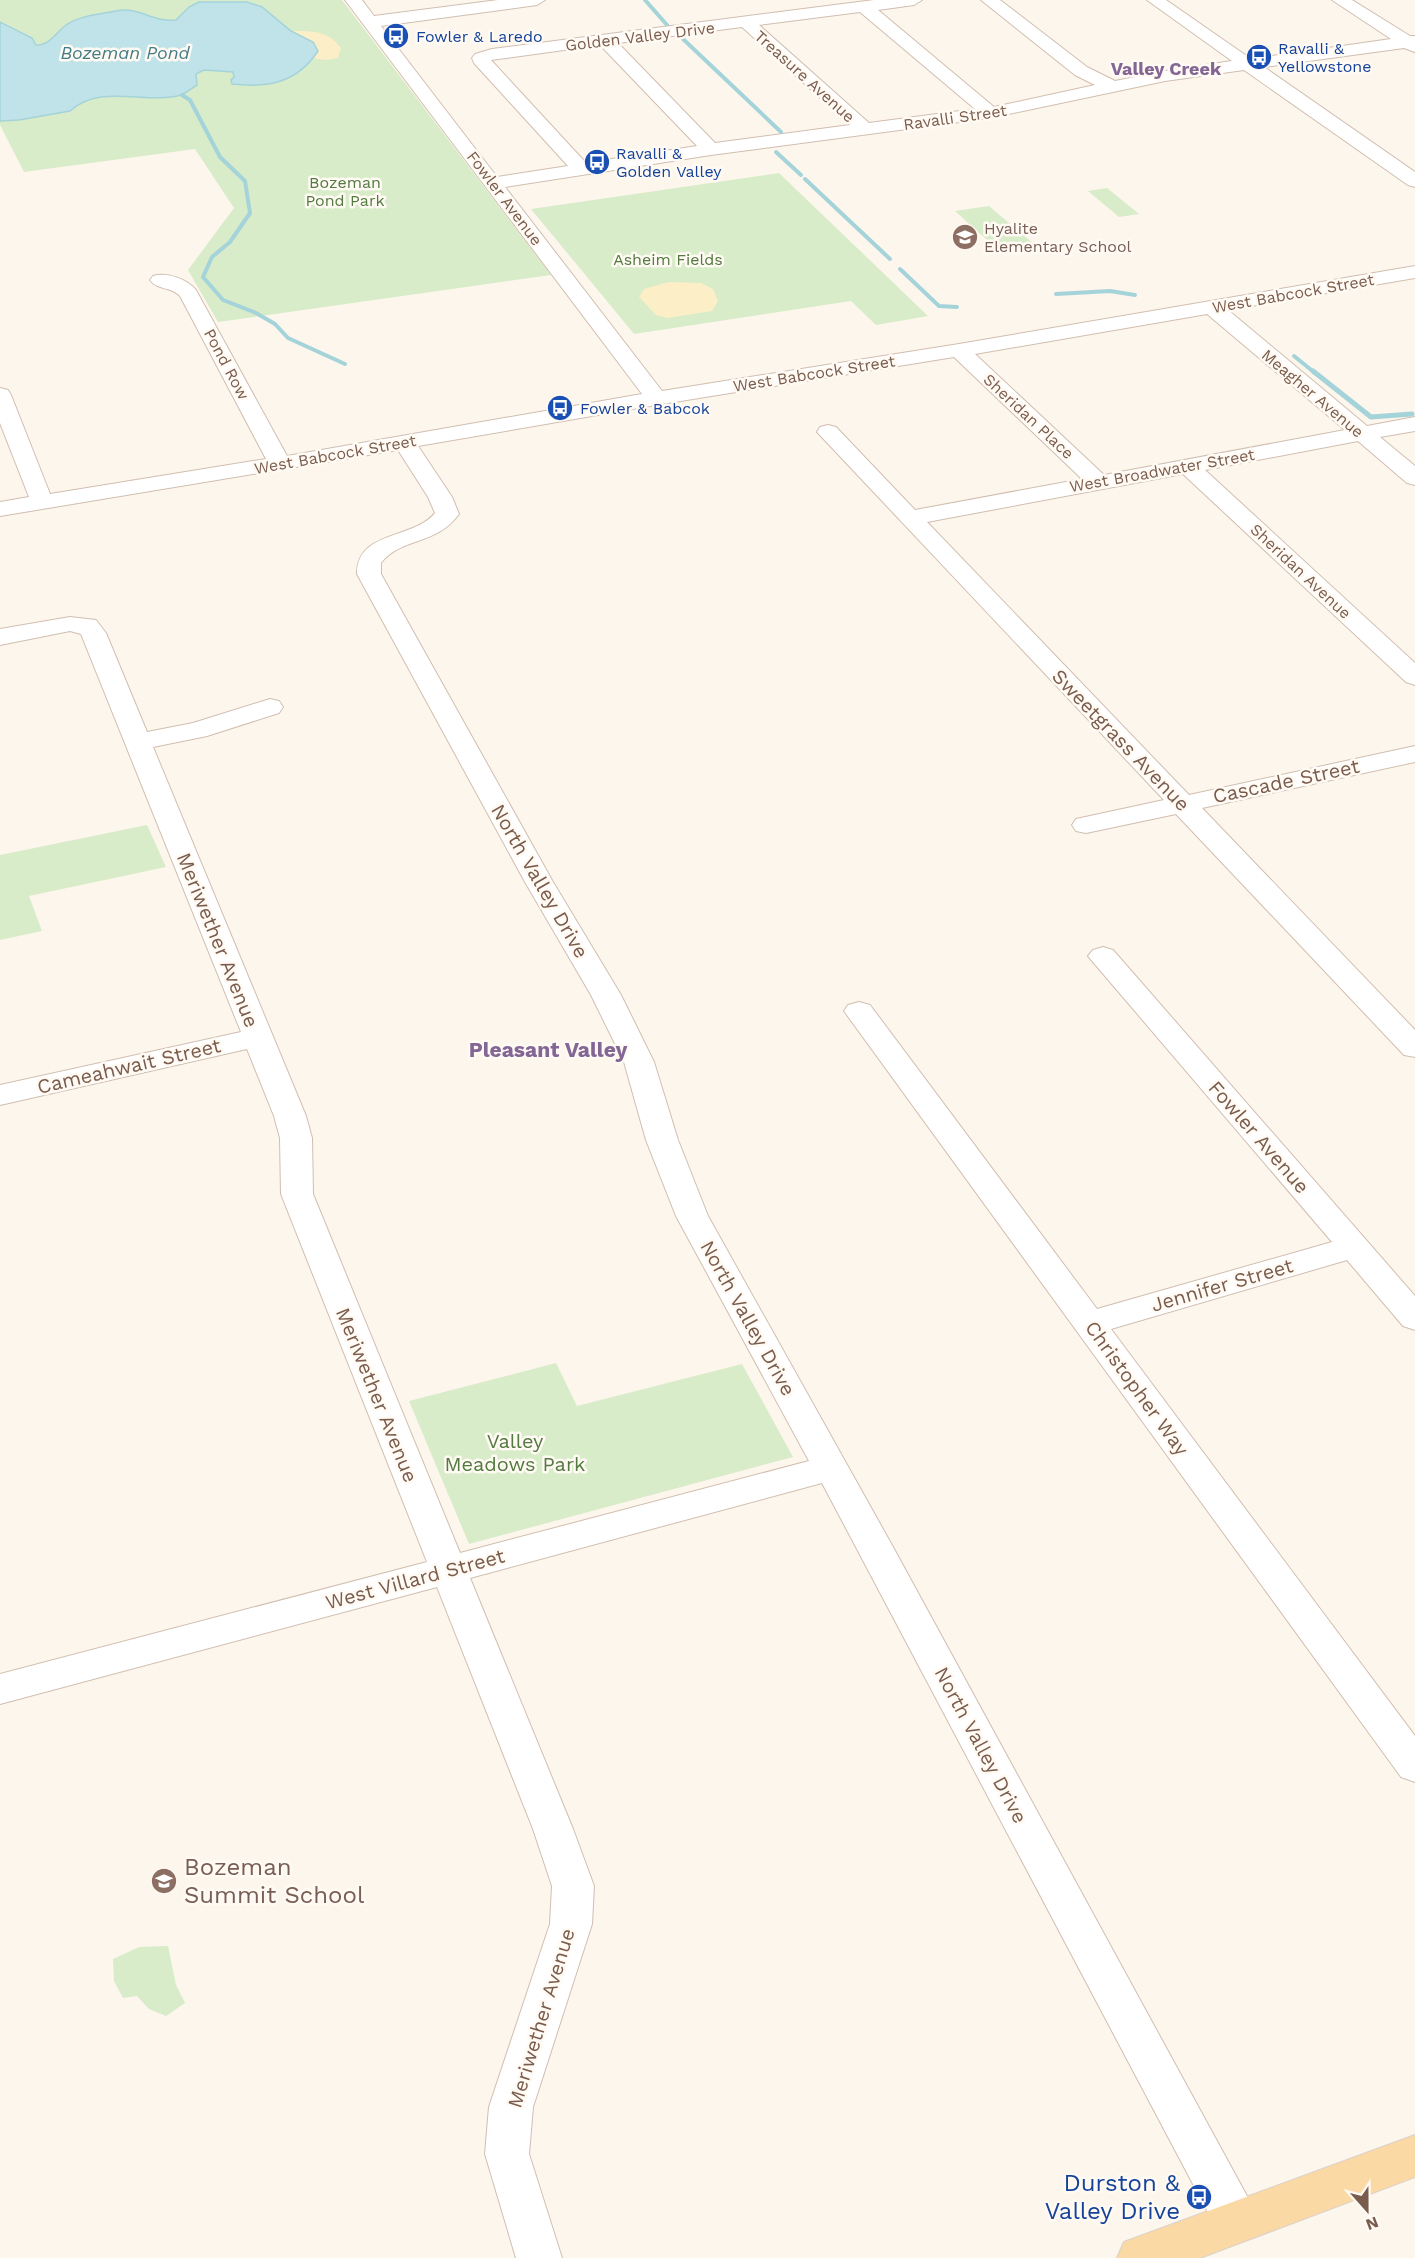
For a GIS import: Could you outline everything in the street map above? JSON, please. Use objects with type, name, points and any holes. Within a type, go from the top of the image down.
[{"type":"main road","points":[[1141,2258],[1415,2156]]},
{"type":"street","name":"Fowler Avenue","points":[[353,0],[656,398]]},
{"type":"street","points":[[369,22],[537,0]]},
{"type":"street","name":"Golden Valley Drive","points":[[582,170],[483,63],[481,58],[492,54],[914,0]]},
{"type":"street","points":[[989,0],[1081,70],[1110,86]]},
{"type":"street","points":[[1155,0],[1415,181]]},
{"type":"street","points":[[1340,0],[1412,43]]},
{"type":"street","points":[[864,6],[990,113]]},
{"type":"street","name":"Treasure Avenue","points":[[746,22],[865,129]]},
{"type":"street","points":[[605,40],[711,150]]},
{"type":"street","name":"Ravalli Street","points":[[494,183],[711,150],[990,113],[1110,86],[1412,43]]},
{"type":"street","name":"West Babcock Street","points":[[0,509],[280,464],[656,398],[959,350],[1415,272]]},
{"type":"street","name":"Pond Row","points":[[160,280],[183,287],[189,294],[280,464]]},
{"type":"street","name":"Meagher Avenue","points":[[1211,307],[1415,478]]},
{"type":"street","name":"Sheridan Place","points":[[959,350],[1098,482]]},
{"type":"street","points":[[0,395],[42,502]]},
{"type":"street","name":"West Broadwater Street","points":[[909,518],[1415,424]]},
{"type":"street","name":"Sweetgrass Avenue","points":[[828,432],[1415,1048]]},
{"type":"street","name":"North Valley Drive","points":[[404,442],[440,497],[447,514],[444,519],[423,532],[381,548],[369,562],[369,574],[539,882],[606,995],[639,1062],[662,1140],[692,1216],[1237,2222]]},
{"type":"street","name":"Sheridan Avenue","points":[[1188,466],[1415,677]]},
{"type":"street","name":"Meriwether Avenue","points":[[0,637],[70,624],[87,625],[93,633],[290,1116],[296,1138],[297,1194],[447,1571],[553,1829],[573,1886],[571,1924],[511,2107],[507,2154],[539,2258]]},
{"type":"street","points":[[136,742],[198,730],[270,707]]},
{"type":"street","name":"Cascade Street","points":[[1086,825],[1415,754]]},
{"type":"street","name":"Fowler Avenue","points":[[1103,956],[1415,1318]]},
{"type":"street","name":"Christopher Way","points":[[859,1011],[1415,1766]]},
{"type":"street","name":"Cameahwait Street","points":[[0,1095],[258,1037]]},
{"type":"street","name":"Jennifer Street","points":[[1090,1323],[1354,1247]]},
{"type":"street","name":"West Villard Street","points":[[0,1689],[830,1468]]},
{"type":"green space","name":"Bozeman Pond Park","points":[[0,0],[342,0],[551,275],[218,322],[188,270],[234,208],[195,149],[24,172],[0,125]]},
{"type":"green space","name":"Asheim Fields","points":[[779,173],[928,316],[876,325],[851,301],[634,334],[531,209]]},
{"type":"green space","points":[[1107,188],[1139,214],[1119,217],[1088,191]]},
{"type":"green space","points":[[989,206],[1034,244],[998,250],[955,211]]},
{"type":"green space","points":[[147,825],[166,867],[29,896],[42,931],[0,940],[0,855]]},
{"type":"green space","name":"Valley Meadows Park","points":[[556,1363],[577,1406],[742,1364],[793,1457],[469,1544],[409,1401]]},
{"type":"green space","points":[[168,1946],[176,1985],[185,2003],[166,2016],[149,2009],[137,1996],[123,1998],[114,1981],[113,1959],[139,1947]]},
{"type":"sand","points":[[291,31],[312,32],[331,38],[341,48],[338,58],[325,60],[313,58],[318,51],[313,42]]},
{"type":"sand","points":[[669,282],[701,283],[713,289],[718,301],[712,311],[667,318],[656,315],[639,297],[644,289]]},
{"type":"water","name":"Bozeman Pond","points":[[199,2],[247,2],[262,7],[291,31],[313,42],[318,51],[310,62],[291,77],[269,84],[232,84],[233,72],[204,70],[196,74],[197,85],[181,95],[153,98],[109,96],[95,98],[70,111],[0,121],[0,22],[32,38],[36,45],[46,43],[66,25],[83,17],[124,10],[160,19],[176,20],[189,7]]},
{"type":"waterway","points":[[645,0],[667,25]]},
{"type":"waterway","points":[[683,39],[781,132]]},
{"type":"waterway","points":[[182,95],[190,100],[220,157],[245,181],[250,213],[230,242],[212,257],[203,277],[223,300],[256,313],[275,324],[288,338],[345,364]]},
{"type":"waterway","points":[[776,152],[801,175]]},
{"type":"waterway","points":[[805,179],[890,259]]},
{"type":"waterway","points":[[900,269],[939,306],[957,307]]},
{"type":"waterway","points":[[1056,294],[1110,291],[1135,295]]},
{"type":"waterway","points":[[1294,356],[1315,373]]},
{"type":"waterway","points":[[1313,371],[1371,417],[1412,414]]},
{"type":"place","name":"Fowler & Laredo","points":[[396,36]]},
{"type":"place","name":"Ravalli & Yellowstone","points":[[1259,57]]},
{"type":"place","name":"Ravalli & Golden Valley","points":[[597,162]]},
{"type":"place","name":"Hyalite Elementary School","points":[[965,237]]},
{"type":"place","name":"Fowler & Babcok","points":[[560,408]]},
{"type":"place","name":"Bozeman Summit School","points":[[164,1881]]},
{"type":"place","name":"Durston & Valley Drive","points":[[1199,2197]]},
{"type":"district","name":"Valley Creek","points":[[1166,69]]},
{"type":"district","name":"Pleasant Valley","points":[[548,1050]]}]
